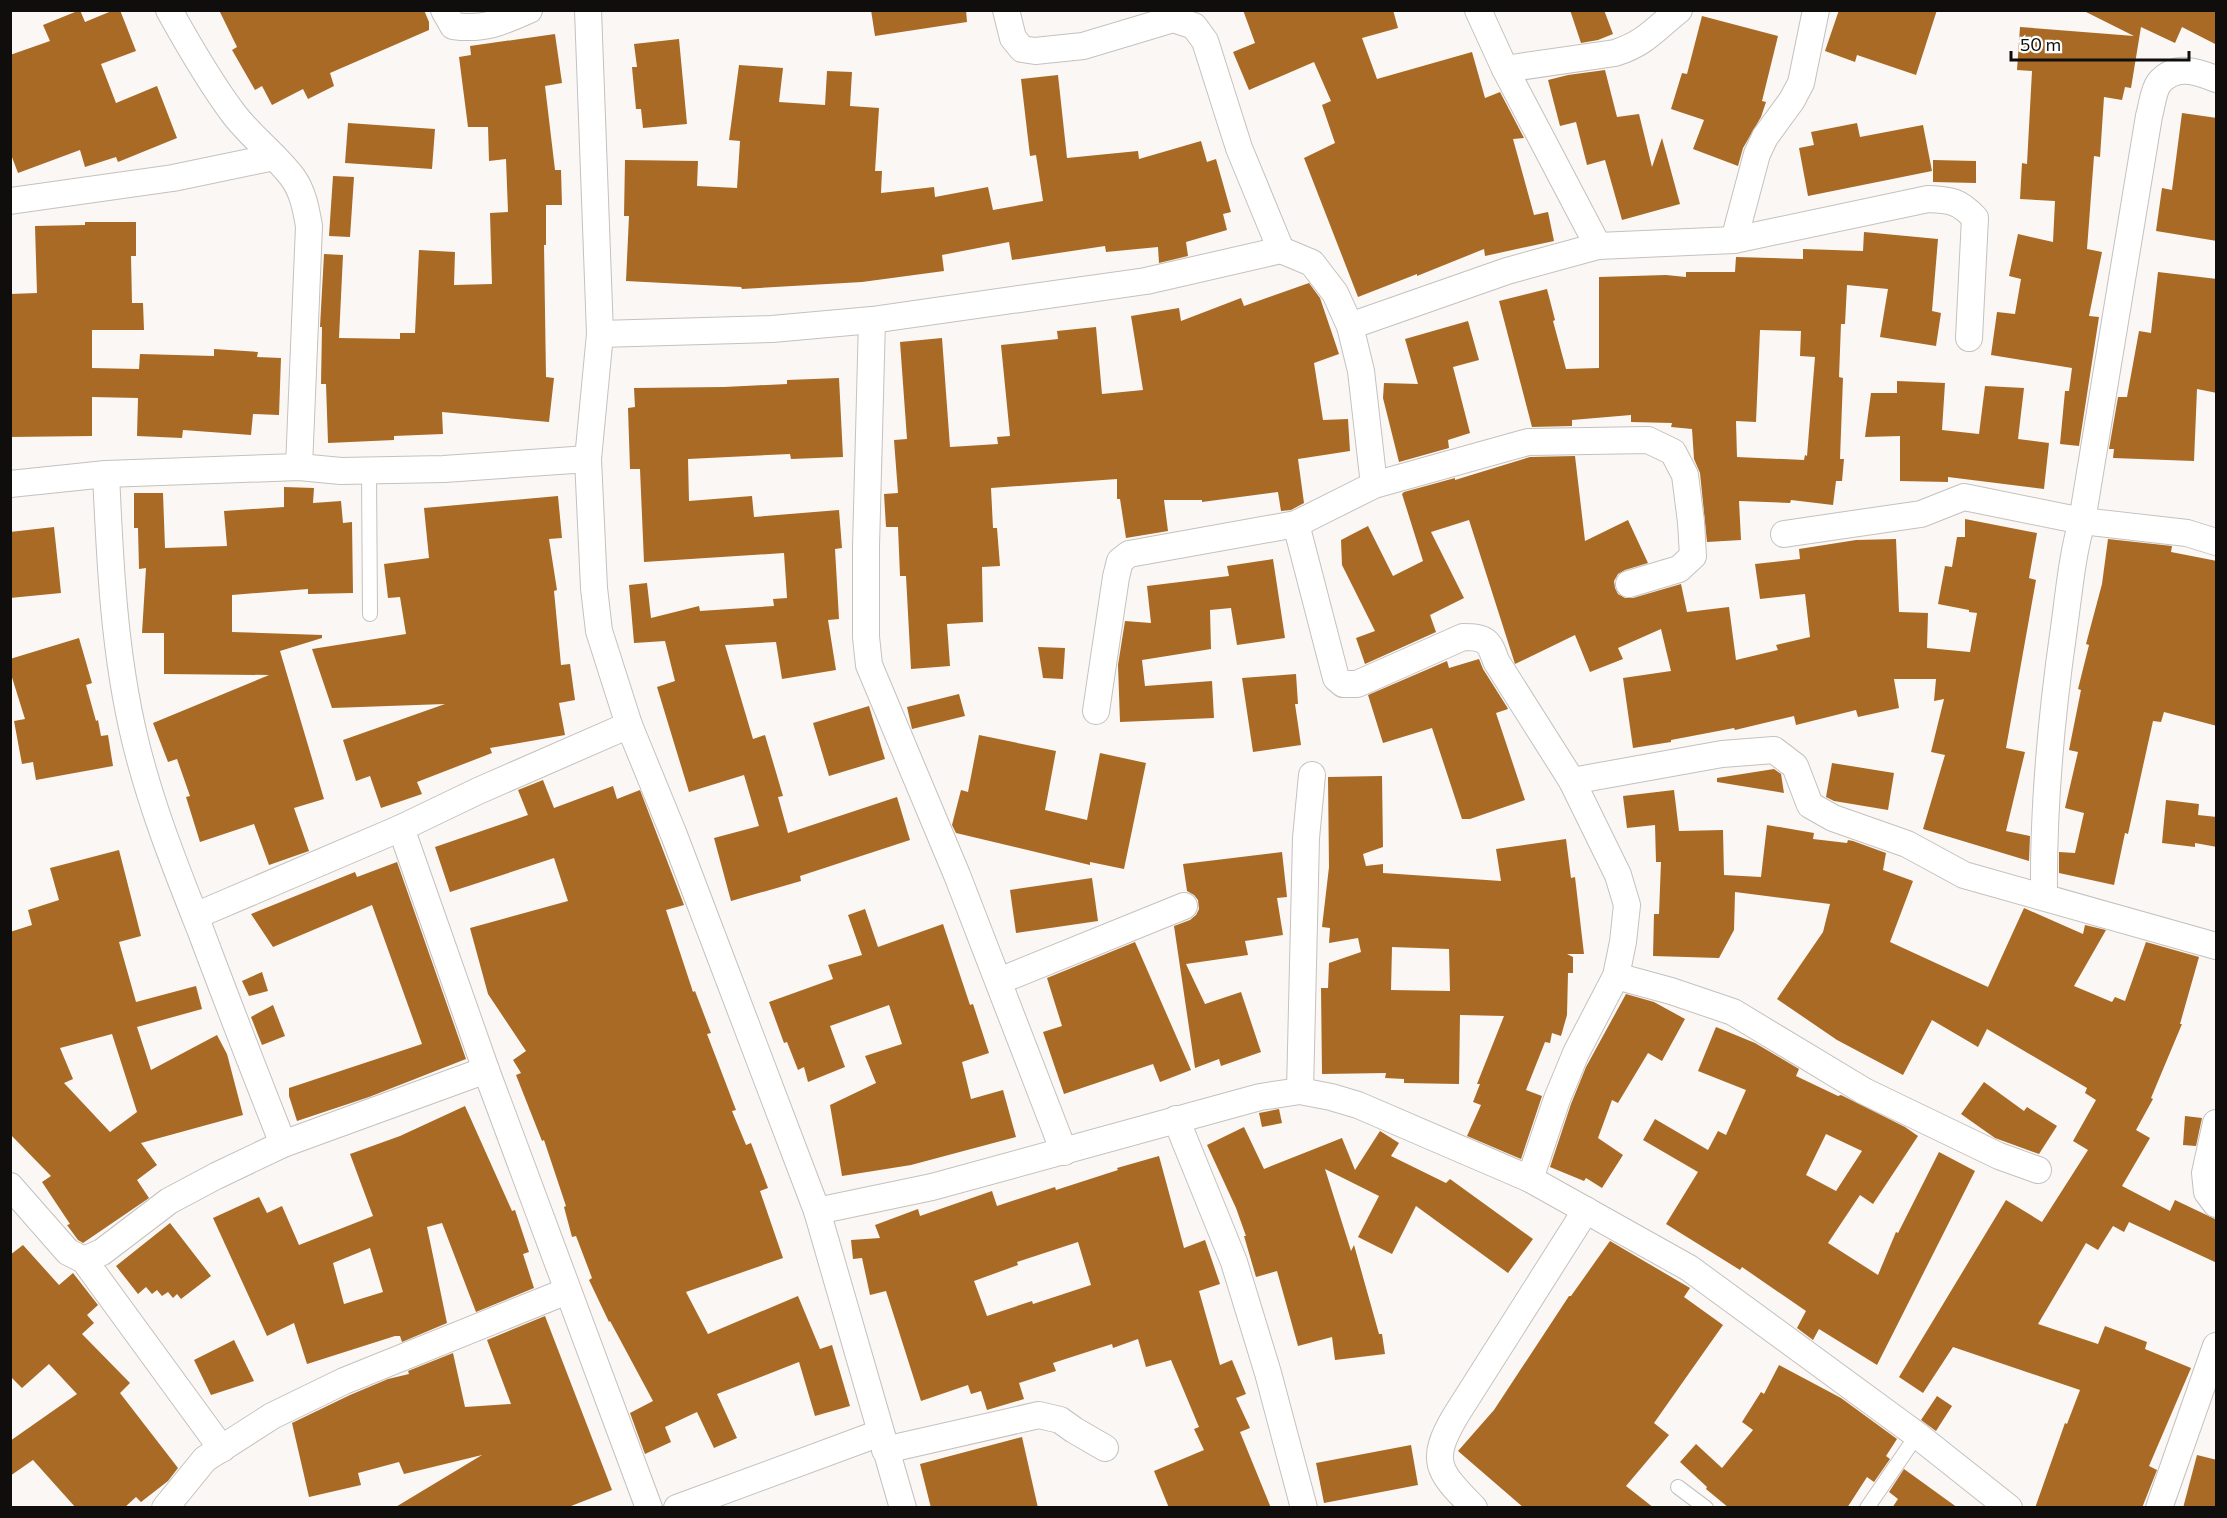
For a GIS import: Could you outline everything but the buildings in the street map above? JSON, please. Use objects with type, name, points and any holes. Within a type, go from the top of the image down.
[{"type":"street","points":[[169,10],[195,58],[220,95],[235,116],[293,178],[304,200],[309,226],[299,467]]},
{"type":"street","points":[[444,10],[453,26],[471,28],[487,27],[529,10]]},
{"type":"street","points":[[588,10],[600,334],[588,459],[594,588],[599,631],[629,725],[674,835],[817,1211],[903,1508]]},
{"type":"street","points":[[1006,10],[1013,38],[1022,49],[1035,51],[1083,46],[1173,19],[1194,26],[1205,41],[1239,148],[1281,250]]},
{"type":"street","points":[[1478,10],[1504,69],[1598,246]]},
{"type":"street","points":[[1504,69],[1615,52],[1632,47],[1650,37],[1679,10]]},
{"type":"street","points":[[1734,240],[1757,154],[1765,137],[1792,100],[1801,83],[1816,10]]},
{"type":"street","points":[[2043,896],[2046,784],[2053,707],[2074,549],[2082,521],[2144,158],[2149,116],[2158,84],[2175,71],[2195,70],[2217,79]]},
{"type":"street","points":[[10,201],[173,178],[274,157]]},
{"type":"street","points":[[1350,326],[1507,271],[1598,246],[1734,240],[1918,201],[1948,200],[1964,206],[1975,219],[1969,338]]},
{"type":"street","points":[[600,334],[772,329],[872,320],[1146,281],[1281,250],[1312,263],[1335,293],[1350,326],[1361,370],[1374,485]]},
{"type":"street","points":[[872,320],[866,547],[866,637],[869,665],[957,875],[1064,1152]]},
{"type":"street","points":[[1096,711],[1120,561],[1129,554],[1296,524],[1374,485],[1528,442],[1648,440],[1673,452],[1684,475],[1693,556],[1679,569],[1629,584]]},
{"type":"street","points":[[10,484],[106,474],[299,467],[369,471],[444,469],[588,459]]},
{"type":"street","points":[[106,474],[112,591],[134,737],[163,837],[283,1144]]},
{"type":"street","points":[[1784,534],[1921,514],[1964,497],[2082,521],[2187,533],[2217,542]]},
{"type":"street","points":[[1296,524],[1336,678],[1343,684],[1358,684],[1464,637],[1480,637],[1491,645],[1496,661],[1572,781],[1618,875],[1627,905],[1616,976],[1576,1053],[1530,1179]]},
{"type":"street","points":[[195,916],[401,828],[478,791],[629,725]]},
{"type":"street","points":[[1572,781],[1722,754],[1774,750],[1795,766],[1810,806],[1833,818],[1906,844],[1964,874],[2217,946]]},
{"type":"street","points":[[1300,1091],[1306,838],[1312,775]]},
{"type":"street","points":[[401,828],[486,1070],[649,1508]]},
{"type":"street","points":[[999,981],[1184,906]]},
{"type":"street","points":[[1616,976],[1671,991],[1733,1012],[1864,1091],[1999,1156],[2038,1170]]},
{"type":"street","points":[[84,1260],[102,1252],[169,1202],[283,1144],[486,1070]]},
{"type":"street","points":[[817,1211],[932,1187],[1260,1097],[1300,1091],[1331,1097],[1358,1105],[1530,1179],[1689,1268],[1917,1435],[2009,1508]]},
{"type":"street","points":[[1176,1119],[1234,1262],[1268,1373],[1304,1508]]},
{"type":"street","points":[[2217,1124],[2205,1173],[2207,1192],[2217,1204]]},
{"type":"street","points":[[10,1186],[68,1252],[84,1260],[222,1449]]},
{"type":"street","points":[[1474,1508],[1440,1467],[1439,1448],[1456,1415],[1586,1210]]},
{"type":"street","points":[[165,1508],[205,1459],[272,1416],[344,1382],[567,1291]]},
{"type":"street","points":[[2159,1508],[2217,1346]]},
{"type":"street","points":[[677,1508],[883,1442],[1039,1415],[1060,1419],[1074,1430],[1106,1448]]},
{"type":"lane","points":[[369,471],[370,614]]},
{"type":"lane","points":[[1867,1508],[1917,1435]]},
{"type":"lane","points":[[1678,1486],[1706,1508]]}]
